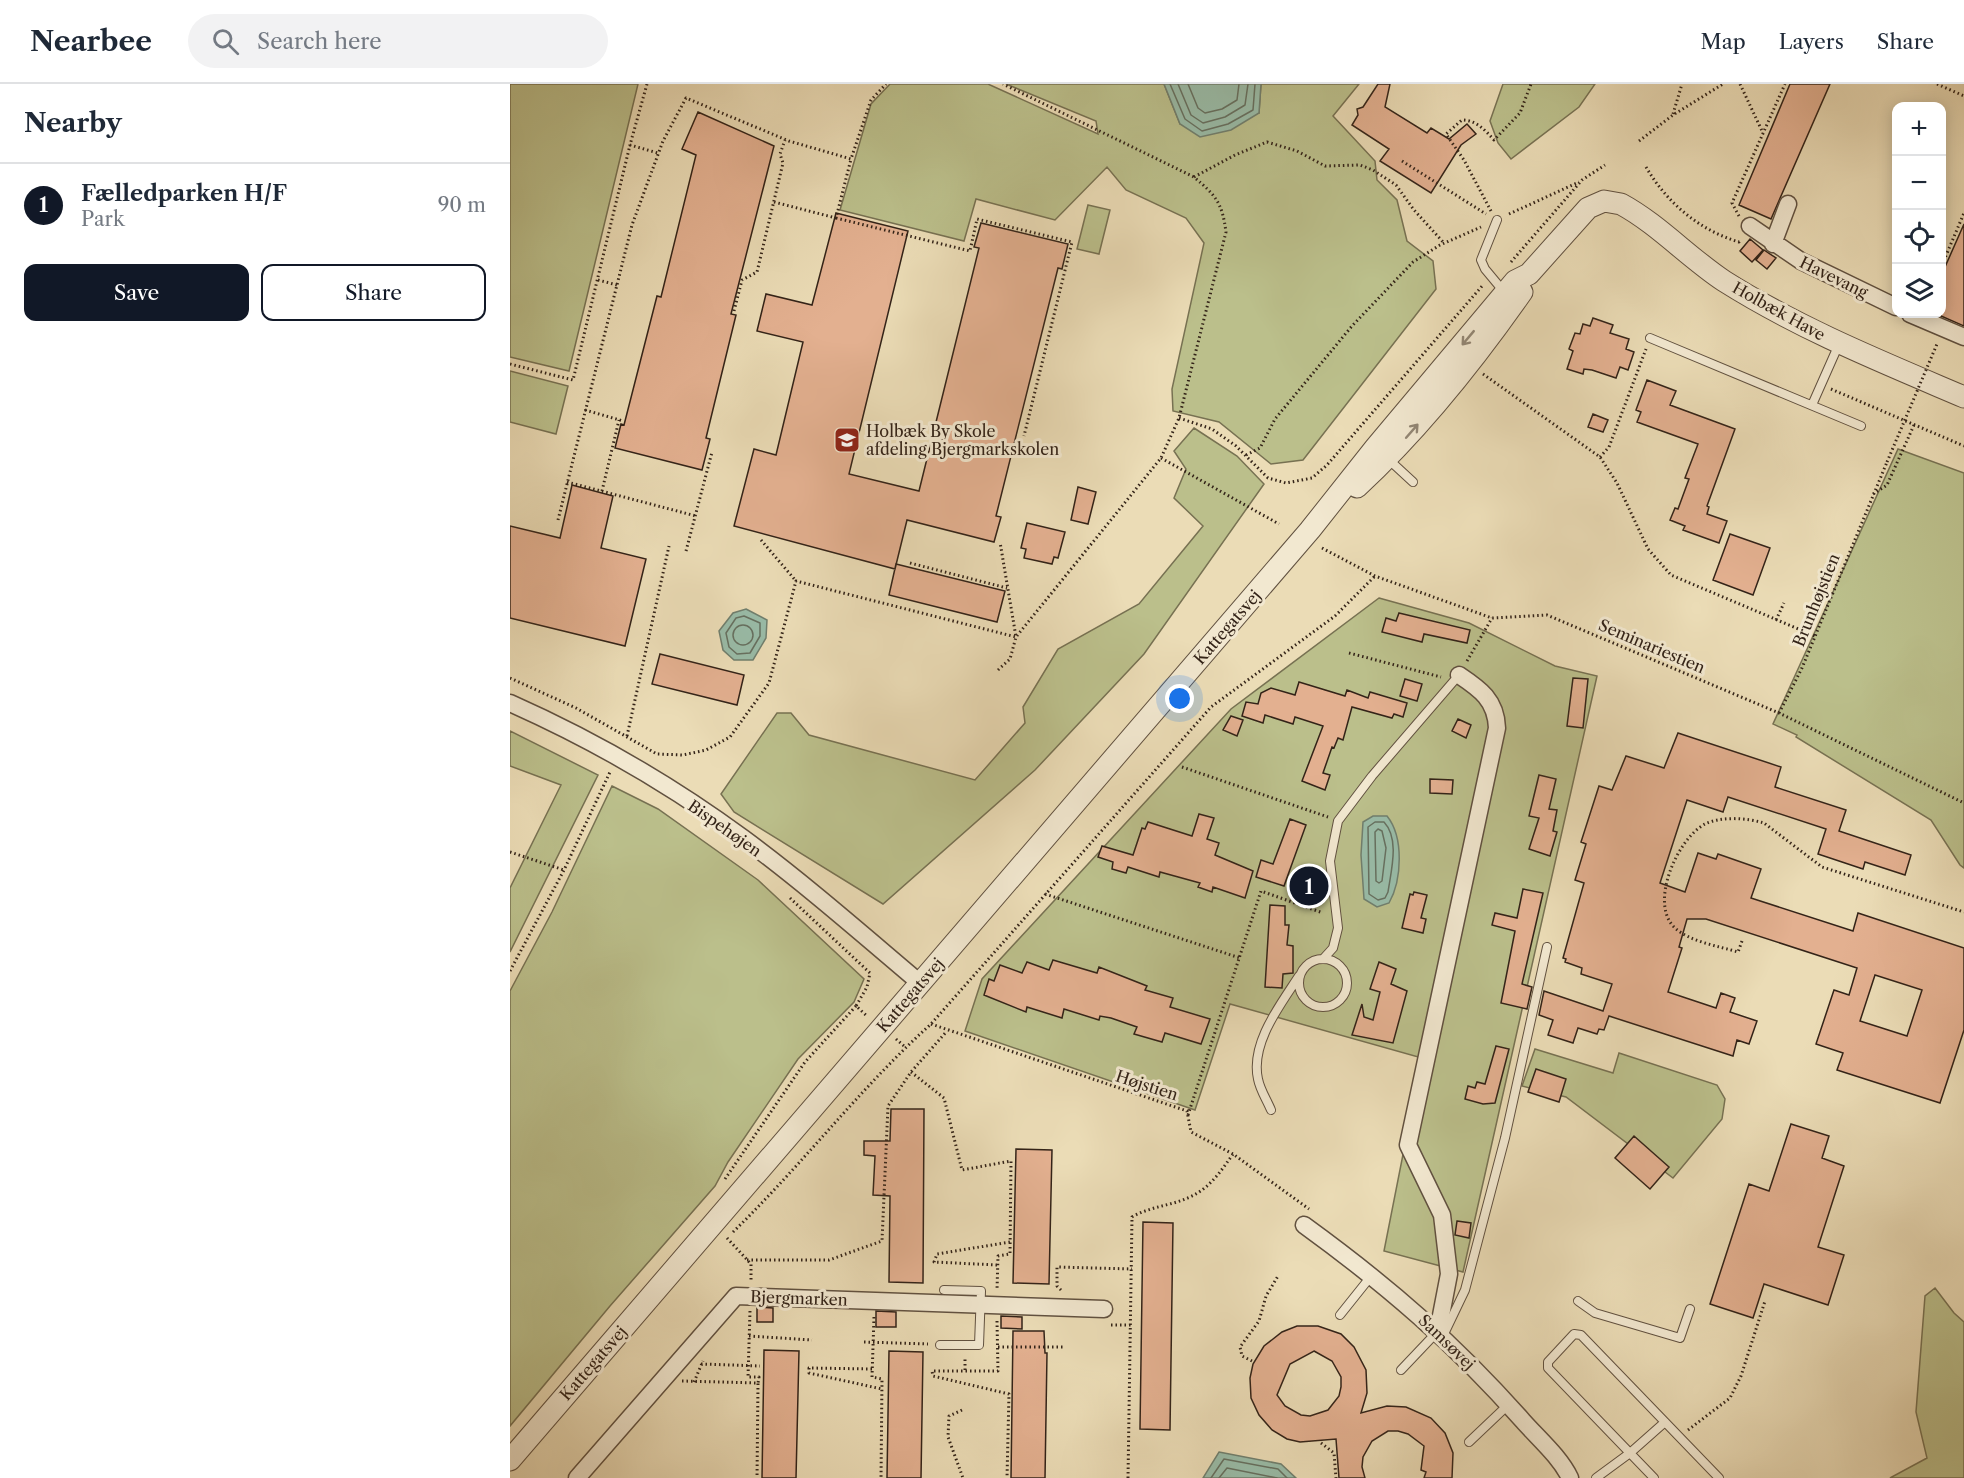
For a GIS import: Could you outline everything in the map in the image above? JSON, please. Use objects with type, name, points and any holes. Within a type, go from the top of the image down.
[{"type":"street","name":"Kattegatsvej","points":[[510,1460],[881,1027],[1316,539],[1515,281],[1528,274],[1588,208],[1608,201]]},
{"type":"street","name":"Holbæk Have","points":[[1608,201],[1621,204],[1635,213],[1725,281],[1788,319],[1839,344],[1964,397]]},
{"type":"street","points":[[1773,244],[1788,204]]},
{"type":"street","name":"Havevang","points":[[1750,226],[1773,244],[1801,261],[1892,305]]},
{"type":"street","name":"Kattegatsvej","points":[[1382,453],[1470,364],[1524,289],[1528,274]]},
{"type":"street","points":[[1919,318],[1964,337]]},
{"type":"street","points":[[1441,1334],[1449,1274],[1442,1215],[1408,1145],[1497,728],[1496,712],[1490,699],[1456,677]]},
{"type":"street","name":"Bispehøjen","points":[[510,703],[551,721],[613,765],[741,837],[920,983]]},
{"type":"street","name":"Samsøvej","points":[[1304,1225],[1372,1274],[1441,1334],[1508,1405],[1570,1478]]},
{"type":"street","name":"Bjergmarken","points":[[577,1478],[736,1296],[989,1305],[1103,1317]]},
{"type":"lane","points":[[1497,220],[1481,260],[1505,293]]},
{"type":"lane","points":[[1650,338],[1861,426]]},
{"type":"lane","points":[[1812,405],[1839,344]]},
{"type":"lane","points":[[1382,453],[1413,482]]},
{"type":"lane","points":[[1323,959],[1335,943],[1339,919],[1330,861],[1338,821],[1456,677]]},
{"type":"lane","points":[[1401,1370],[1441,1334],[1465,1290],[1505,1138],[1547,947]]},
{"type":"lane","points":[[1271,1110],[1259,1083],[1259,1059],[1271,1021],[1300,976],[1308,964],[1323,959],[1331,960],[1344,971],[1346,987],[1338,1001],[1323,1007],[1309,1003],[1300,991],[1300,976]]},
{"type":"lane","points":[[1340,1315],[1372,1274]]},
{"type":"lane","points":[[940,1344],[979,1345],[989,1305],[981,1290],[944,1290]]},
{"type":"lane","points":[[1578,1301],[1595,1313],[1680,1338],[1690,1309]]},
{"type":"lane","points":[[1654,1478],[1548,1368],[1548,1362],[1574,1334],[1581,1335],[1719,1478]]},
{"type":"lane","points":[[1469,1442],[1508,1405]]},
{"type":"lane","points":[[1596,1478],[1630,1454],[1665,1422]]},
{"type":"path","points":[[510,364],[573,380],[647,84]]},
{"type":"path","points":[[836,218],[851,159],[871,100],[886,84]]},
{"type":"path","points":[[998,670],[1010,659],[1016,637],[1161,458],[1179,418],[1226,232],[1223,212],[1217,197],[1194,177],[1003,84]]},
{"type":"path","points":[[1497,220],[1464,160],[1446,134],[1462,120],[1467,120],[1476,123],[1494,140],[1520,113],[1531,84]]},
{"type":"path","points":[[1673,115],[1682,84]]},
{"type":"path","points":[[1639,141],[1673,115],[1723,84]]},
{"type":"path","points":[[1740,84],[1763,133]]},
{"type":"path","points":[[1646,167],[1675,207],[1720,237],[1739,242],[1750,226],[1738,215],[1732,202],[1785,84]]},
{"type":"path","points":[[1937,84],[1964,96]]},
{"type":"path","points":[[558,520],[632,225],[658,153],[686,98],[785,140],[851,159]]},
{"type":"path","points":[[734,311],[742,280],[757,272],[783,163],[780,154],[785,140]]},
{"type":"path","points":[[1194,177],[1234,155],[1267,142],[1297,151],[1325,166],[1360,165],[1373,170],[1396,185],[1414,210],[1444,243]]},
{"type":"path","points":[[630,145],[658,153]]},
{"type":"path","points":[[1402,161],[1497,220]]},
{"type":"path","points":[[1246,455],[1260,448],[1275,419],[1352,326],[1413,262],[1444,243],[1580,182],[1605,165]]},
{"type":"path","points":[[1179,418],[1212,429],[1246,455],[1268,478],[1286,483],[1312,478],[1327,465],[1491,276],[1511,261],[1580,182]]},
{"type":"path","points":[[774,202],[970,250],[977,219],[1072,242],[1024,436]]},
{"type":"path","points":[[1942,264],[1964,213]]},
{"type":"path","points":[[597,280],[617,285]]},
{"type":"path","points":[[1600,457],[1609,447],[1650,338]]},
{"type":"path","name":"Brunhøjstien","points":[[1779,713],[1815,636],[1937,344]]},
{"type":"path","points":[[1470,364],[1600,457],[1617,483],[1648,549],[1671,575],[1815,636]]},
{"type":"path","points":[[1821,384],[1964,446]]},
{"type":"path","points":[[585,410],[621,421],[602,491]]},
{"type":"path","name":"Brunhøjstien","points":[[1872,495],[1887,485],[1914,425]]},
{"type":"path","points":[[686,551],[712,452]]},
{"type":"path","points":[[1161,458],[1279,524]]},
{"type":"path","points":[[567,482],[696,516]]},
{"type":"path","name":"Seminariestien","points":[[1316,539],[1375,576],[1492,618],[1547,615],[1779,713],[1964,803]]},
{"type":"path","points":[[761,540],[796,581],[1016,637]]},
{"type":"path","points":[[1000,542],[1016,637]]},
{"type":"path","points":[[510,971],[564,870],[627,737],[669,546]]},
{"type":"path","points":[[910,562],[1007,588]]},
{"type":"path","points":[[720,1247],[774,1192],[905,1047],[931,1024],[1211,707],[1335,616],[1375,576]]},
{"type":"path","points":[[510,678],[576,708],[657,754],[683,755],[706,750],[730,737],[769,683],[796,581]]},
{"type":"path","points":[[1776,621],[1784,603]]},
{"type":"path","points":[[1350,653],[1456,677],[1492,618]]},
{"type":"path","points":[[601,767],[613,765]]},
{"type":"path","points":[[613,765],[620,778]]},
{"type":"path","points":[[1182,767],[1338,821]]},
{"type":"path","points":[[1742,941],[1738,952],[1682,934],[1666,916],[1667,888],[1673,862],[1691,834],[1713,821],[1755,820],[1764,823],[1822,867],[1964,912]]},
{"type":"path","points":[[510,852],[564,870]]},
{"type":"path","points":[[1188,1115],[1261,891],[1339,919]]},
{"type":"path","points":[[724,1180],[805,1062],[856,1006],[867,987],[870,973],[785,893]]},
{"type":"path","points":[[1045,894],[1240,958]]},
{"type":"path","points":[[856,1006],[881,1027]]},
{"type":"path","name":"Højstien","points":[[931,1024],[1187,1111],[1191,1132],[1233,1154],[1309,1208],[1304,1225]]},
{"type":"path","points":[[747,1260],[829,1260],[882,1241],[888,1106],[911,1072],[947,1031]]},
{"type":"path","points":[[911,1072],[944,1098],[951,1115],[962,1170],[1011,1161],[1010,1254],[998,1256],[989,1305],[998,1347],[998,1371],[932,1371],[933,1376],[1009,1394],[1007,1478]]},
{"type":"path","points":[[1128,1478],[1132,1217],[1147,1208],[1190,1197],[1213,1183],[1233,1154]]},
{"type":"path","points":[[728,1238],[751,1264],[748,1377],[759,1377],[757,1478]]},
{"type":"path","points":[[997,1265],[934,1262],[937,1254],[1010,1242]]},
{"type":"path","points":[[1061,1290],[1057,1286],[1057,1267],[1132,1269]]},
{"type":"path","points":[[1252,1362],[1242,1356],[1240,1347],[1259,1321],[1266,1296],[1278,1276]]},
{"type":"path","points":[[874,1301],[872,1377],[882,1379],[881,1478]]},
{"type":"path","points":[[1679,1437],[1730,1398],[1741,1376],[1765,1301]]},
{"type":"path","points":[[1103,1317],[1131,1324]]},
{"type":"path","points":[[749,1336],[812,1340]]},
{"type":"path","points":[[864,1342],[940,1344]]},
{"type":"path","points":[[998,1347],[1064,1347]]},
{"type":"path","points":[[701,1364],[760,1366]]},
{"type":"path","points":[[872,1369],[808,1368],[809,1373],[882,1389]]},
{"type":"path","points":[[662,1381],[758,1383]]},
{"type":"path","points":[[962,1410],[949,1416],[948,1437],[963,1478]]},
{"type":"path","points":[[1322,1443],[1334,1453],[1336,1478]]},
{"type":"shaded area","points":[[510,84],[638,84],[569,371],[510,357]]},
{"type":"shaded area","points":[[890,84],[988,84],[1098,134],[1096,121],[1006,84],[1164,84],[1180,124],[1259,113],[1261,84],[1359,84],[1333,116],[1375,161],[1377,180],[1397,200],[1407,241],[1433,261],[1436,289],[1303,460],[1271,464],[1219,422],[1173,411],[1172,389],[1204,243],[1186,218],[1126,190],[1107,167],[1055,220],[976,199],[964,241],[840,210],[871,104]]},
{"type":"shaded area","points":[[1503,84],[1595,84],[1579,107],[1511,159],[1498,143],[1490,121]]},
{"type":"shaded area","points":[[1088,205],[1110,210],[1099,254],[1077,249]]},
{"type":"shaded area","points":[[510,371],[568,386],[556,434],[510,422]]},
{"type":"shaded area","points":[[1194,428],[1237,456],[1264,484],[1144,654],[1035,770],[883,904],[734,812],[721,794],[777,713],[791,713],[809,735],[975,780],[1025,723],[1023,707],[1058,649],[1139,604],[1203,526],[1174,498],[1186,469],[1174,451]]},
{"type":"shaded area","points":[[1898,449],[1964,473],[1964,868],[1931,820],[1796,737],[1797,735],[1773,724]]},
{"type":"shaded area","points":[[1379,598],[1469,623],[1555,666],[1597,676],[1463,1272],[1384,1251],[1422,1058],[1230,1004],[1195,1110],[965,1031],[982,979],[1231,709]]},
{"type":"shaded area","points":[[510,731],[598,775],[510,952],[510,888],[561,785],[510,766]]},
{"type":"shaded area","points":[[612,786],[658,809],[758,880],[864,979],[854,1002],[798,1059],[728,1162],[715,1186],[610,1306],[510,1426],[510,991],[552,912]]},
{"type":"shaded area","points":[[1535,1049],[1613,1073],[1619,1053],[1717,1085],[1725,1099],[1722,1119],[1673,1178],[1566,1097],[1522,1086]]},
{"type":"shaded area","points":[[1935,1288],[1964,1322],[1964,1478],[1890,1478],[1927,1458],[1916,1412],[1925,1296]]},
{"type":"water","points":[[1164,84],[1261,84],[1259,113],[1231,130],[1200,137],[1180,124]]},
{"type":"water","points":[[746,609],[767,620],[766,638],[753,660],[734,660],[723,650],[719,631],[733,613]]},
{"type":"water","points":[[1373,816],[1387,816],[1399,847],[1399,871],[1393,894],[1389,903],[1377,907],[1364,899],[1361,855],[1363,822]]},
{"type":"water","points":[[1219,1452],[1281,1464],[1296,1478],[1203,1478]]},
{"type":"building","points":[[1378,84],[1390,84],[1385,107],[1427,133],[1431,128],[1449,139],[1467,124],[1476,134],[1461,145],[1431,193],[1380,161],[1389,149],[1352,125],[1358,115],[1357,109],[1363,107]]},
{"type":"building","points":[[1790,84],[1830,84],[1771,219],[1739,205]]},
{"type":"building","points":[[698,112],[774,146],[731,314],[736,315],[706,438],[710,439],[702,470],[615,448],[621,424],[624,425],[657,296],[661,297],[696,155],[682,149]]},
{"type":"building","points":[[836,213],[908,231],[849,474],[919,491],[979,248],[974,247],[981,223],[1068,244],[1062,269],[1058,268],[996,516],[1001,517],[994,542],[907,520],[895,569],[734,526],[754,449],[776,455],[803,342],[757,331],[766,294],[812,305]]},
{"type":"building","points":[[1964,224],[1964,326],[1946,318],[1946,265]]},
{"type":"building","points":[[1750,239],[1763,250],[1752,262],[1740,251]]},
{"type":"building","points":[[1764,250],[1776,258],[1767,269],[1756,260]]},
{"type":"building","points":[[1593,318],[1613,325],[1610,333],[1629,339],[1626,349],[1634,352],[1628,370],[1620,367],[1616,378],[1592,370],[1584,369],[1583,374],[1567,369],[1573,351],[1569,349],[1575,333],[1580,334],[1583,324],[1590,326]]},
{"type":"building","points":[[1647,380],[1676,391],[1670,405],[1735,429],[1707,506],[1709,507],[1707,514],[1727,521],[1719,543],[1683,530],[1685,526],[1670,520],[1675,508],[1678,509],[1689,479],[1685,478],[1698,444],[1637,422],[1641,412],[1636,410]]},
{"type":"building","points":[[1593,414],[1608,420],[1603,432],[1588,427]]},
{"type":"building","points":[[572,485],[613,496],[601,548],[646,559],[625,646],[510,618],[510,526],[560,538]]},
{"type":"building","points":[[1078,487],[1096,492],[1088,524],[1071,520]]},
{"type":"building","points":[[1027,523],[1065,532],[1058,558],[1054,557],[1052,564],[1024,558],[1026,549],[1021,548]]},
{"type":"building","points":[[1730,534],[1770,548],[1753,595],[1713,580]]},
{"type":"building","points":[[896,564],[1005,591],[997,622],[889,595]]},
{"type":"building","points":[[1399,613],[1470,630],[1467,643],[1424,634],[1422,642],[1382,632],[1386,618],[1396,621]]},
{"type":"building","points":[[660,654],[744,675],[737,705],[652,684]]},
{"type":"building","points":[[1573,678],[1588,679],[1583,728],[1567,726]]},
{"type":"building","points":[[1405,679],[1422,684],[1417,701],[1400,696]]},
{"type":"building","points":[[1299,682],[1345,696],[1347,690],[1368,698],[1370,692],[1407,703],[1403,717],[1394,714],[1392,718],[1352,707],[1343,740],[1338,738],[1334,748],[1332,747],[1323,773],[1330,775],[1325,790],[1302,781],[1323,726],[1295,717],[1293,724],[1265,715],[1263,723],[1242,716],[1246,702],[1258,704],[1261,693],[1271,688],[1295,695]]},
{"type":"building","points":[[1231,716],[1243,720],[1237,736],[1223,730]]},
{"type":"building","points":[[1458,719],[1471,725],[1466,738],[1452,731]]},
{"type":"building","points":[[1678,733],[1781,767],[1775,787],[1846,810],[1839,831],[1911,855],[1905,875],[1865,862],[1863,869],[1818,854],[1826,829],[1728,797],[1723,812],[1687,800],[1660,883],[1685,892],[1698,853],[1716,859],[1718,854],[1761,869],[1751,898],[1853,931],[1858,913],[1964,948],[1964,1030],[1940,1103],[1837,1070],[1843,1053],[1816,1044],[1834,990],[1849,995],[1857,968],[1706,919],[1687,919],[1679,947],[1682,948],[1668,992],[1716,1008],[1721,993],[1735,998],[1730,1012],[1757,1021],[1749,1044],[1737,1040],[1733,1056],[1609,1016],[1604,1030],[1599,1029],[1597,1034],[1578,1028],[1573,1043],[1548,1035],[1553,1020],[1539,1015],[1544,991],[1603,1011],[1612,984],[1581,974],[1582,968],[1565,962],[1566,959],[1563,958],[1584,883],[1575,880],[1586,844],[1581,842],[1599,786],[1612,790],[1626,756],[1664,768]],"holes":[[[1875,975],[1922,990],[1907,1036],[1860,1021]]]},
{"type":"building","points":[[1539,775],[1556,779],[1549,809],[1557,810],[1553,831],[1557,832],[1550,856],[1529,849],[1539,818],[1529,816]]},
{"type":"building","points":[[1430,779],[1453,780],[1452,794],[1430,793]]},
{"type":"building","points":[[1199,814],[1214,818],[1207,839],[1219,843],[1215,855],[1253,871],[1245,898],[1213,887],[1212,892],[1198,887],[1200,883],[1160,872],[1159,877],[1128,867],[1126,873],[1112,869],[1113,862],[1098,857],[1102,846],[1133,855],[1142,828],[1145,829],[1148,822],[1192,836]]},
{"type":"building","points":[[1290,819],[1306,825],[1284,886],[1256,877],[1261,860],[1273,864]]},
{"type":"building","points":[[1523,889],[1543,893],[1522,984],[1532,987],[1527,1009],[1501,1003],[1515,931],[1492,925],[1495,913],[1517,918]]},
{"type":"building","points":[[1414,892],[1427,895],[1421,918],[1426,919],[1423,933],[1402,928],[1410,894],[1413,895]]},
{"type":"building","points":[[1270,905],[1285,906],[1285,925],[1289,925],[1287,945],[1293,946],[1293,973],[1283,974],[1282,988],[1265,987]]},
{"type":"building","points":[[1053,960],[1097,973],[1099,967],[1147,986],[1145,990],[1173,998],[1170,1007],[1210,1019],[1201,1044],[1165,1033],[1162,1042],[1134,1034],[1137,1027],[1111,1018],[1100,1016],[1099,1020],[1064,1009],[1062,1018],[1027,1007],[1026,1012],[984,995],[989,979],[994,981],[1000,965],[1022,973],[1027,962],[1049,970]]},
{"type":"building","points":[[1379,962],[1396,969],[1391,984],[1407,991],[1393,1043],[1352,1035],[1362,1004],[1364,1017],[1373,1020],[1380,992],[1370,989]]},
{"type":"building","points":[[1496,1046],[1509,1049],[1495,1103],[1483,1104],[1465,1099],[1468,1086],[1475,1088],[1477,1082],[1485,1084]]},
{"type":"building","points":[[1536,1069],[1566,1079],[1559,1102],[1528,1092]]},
{"type":"building","points":[[891,1109],[924,1109],[923,1283],[889,1282],[890,1196],[873,1195],[875,1156],[864,1155],[864,1141],[890,1141]]},
{"type":"building","points":[[1791,1124],[1829,1136],[1822,1158],[1844,1166],[1818,1247],[1844,1255],[1828,1305],[1764,1284],[1753,1318],[1710,1304],[1749,1184],[1769,1191]]},
{"type":"building","points":[[1634,1136],[1669,1167],[1650,1189],[1615,1158]]},
{"type":"building","points":[[1016,1149],[1052,1150],[1049,1284],[1013,1283]]},
{"type":"building","points":[[1457,1221],[1471,1223],[1469,1238],[1455,1235]]},
{"type":"building","points":[[1143,1222],[1173,1223],[1170,1430],[1140,1429]]},
{"type":"building","points":[[757,1307],[773,1308],[773,1322],[757,1322]]},
{"type":"building","points":[[876,1311],[896,1312],[896,1327],[876,1327]]},
{"type":"building","points":[[1001,1316],[1022,1317],[1022,1329],[1001,1328]]},
{"type":"building","points":[[1297,1326],[1318,1326],[1341,1334],[1354,1347],[1366,1370],[1367,1393],[1361,1413],[1387,1406],[1406,1407],[1431,1418],[1445,1433],[1453,1453],[1452,1478],[1424,1478],[1426,1472],[1421,1470],[1424,1446],[1408,1434],[1398,1431],[1388,1431],[1372,1441],[1363,1457],[1362,1467],[1365,1478],[1339,1478],[1336,1439],[1300,1442],[1287,1439],[1272,1430],[1259,1415],[1251,1398],[1250,1378],[1253,1364],[1264,1346],[1282,1332]],"holes":[[[1314,1351],[1332,1361],[1341,1377],[1341,1387],[1339,1396],[1328,1410],[1310,1416],[1301,1415],[1285,1406],[1277,1395],[1290,1364]]]},
{"type":"building","points":[[1013,1331],[1044,1331],[1045,1353],[1047,1353],[1045,1478],[1011,1478]]},
{"type":"building","points":[[764,1350],[799,1351],[796,1478],[762,1478]]},
{"type":"building","points":[[889,1351],[923,1352],[921,1478],[887,1478]]},
{"type":"place","name":"Holbæk By Skole afdeling Bjergmarkskolen","points":[[847,440]]},
{"type":"place","name":"Fælledparken H/F","points":[[1309,886]]}]
